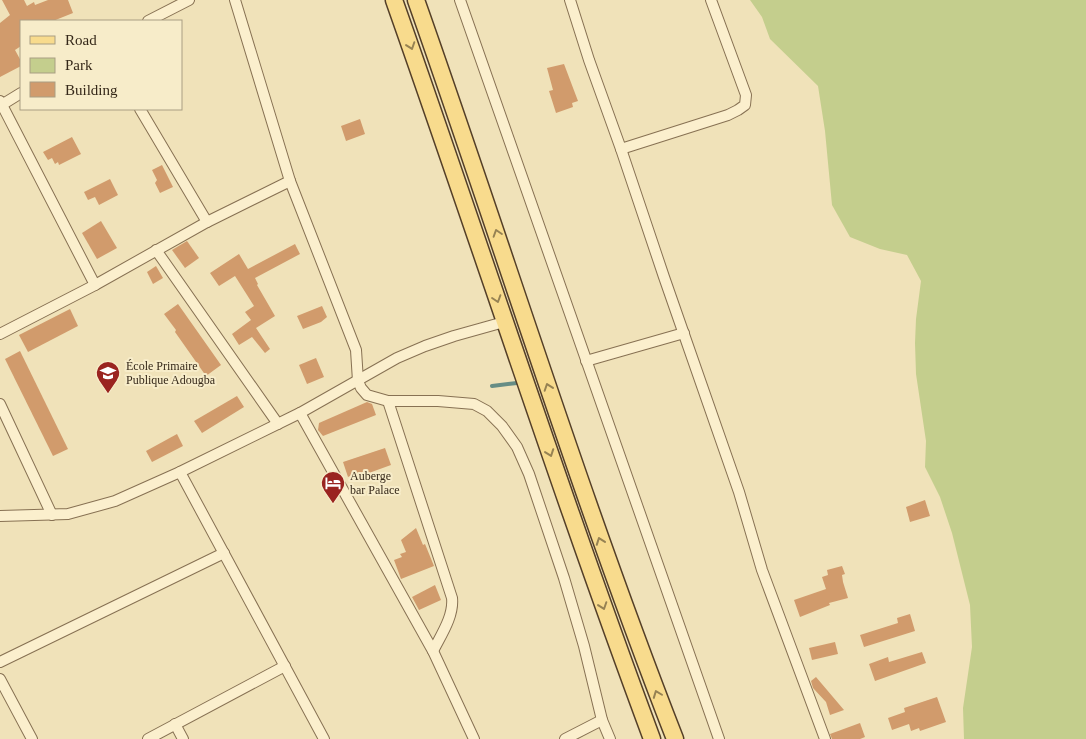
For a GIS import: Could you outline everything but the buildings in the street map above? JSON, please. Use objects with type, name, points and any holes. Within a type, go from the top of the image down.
[{"type":"main road","points":[[394,0],[610,626],[652,739]]},
{"type":"main road","points":[[416,0],[600,539],[675,739]]},
{"type":"street","points":[[150,20],[189,0]]},
{"type":"street","points":[[234,0],[290,181],[356,350],[358,381],[361,388],[367,395],[388,401],[438,401],[474,404],[487,412],[502,426],[517,447],[531,481],[564,578],[584,646],[602,720],[610,739]]},
{"type":"street","points":[[460,0],[719,739]]},
{"type":"street","points":[[570,0],[589,60],[739,492],[762,570],[825,739]]},
{"type":"street","points":[[621,149],[728,115],[745,105],[746,95],[711,0]]},
{"type":"street","points":[[20,94],[1,104],[95,285]]},
{"type":"street","points":[[141,110],[206,222]]},
{"type":"street","points":[[0,334],[95,285],[206,222],[290,181]]},
{"type":"street","points":[[156,250],[278,424]]},
{"type":"street","points":[[0,516],[68,514],[115,501],[300,414],[397,358],[425,346],[504,322]]},
{"type":"street","points":[[586,362],[684,333]]},
{"type":"street","points":[[388,401],[452,598],[453,606],[450,615],[433,651]]},
{"type":"street","points":[[0,404],[52,515]]},
{"type":"street","points":[[300,414],[433,651],[474,739]]},
{"type":"street","points":[[180,472],[324,739]]},
{"type":"street","points":[[0,662],[224,553]]},
{"type":"street","points":[[148,739],[285,666]]},
{"type":"street","points":[[0,679],[32,739]]},
{"type":"street","points":[[564,739],[602,720]]},
{"type":"street","points":[[175,724],[183,739]]},
{"type":"green space","points":[[750,0],[1086,0],[1086,739],[964,739],[963,708],[972,647],[970,605],[952,533],[940,497],[925,467],[926,441],[916,374],[915,343],[921,281],[907,255],[880,249],[850,237],[832,205],[825,131],[818,86],[770,39],[762,17]]},
{"type":"waterway","points":[[492,386],[517,383]]},
{"type":"place","name":"École Primaire Publique Adougba","points":[[108,394]]},
{"type":"place","name":"Auberge bar Palace","points":[[333,504]]}]
